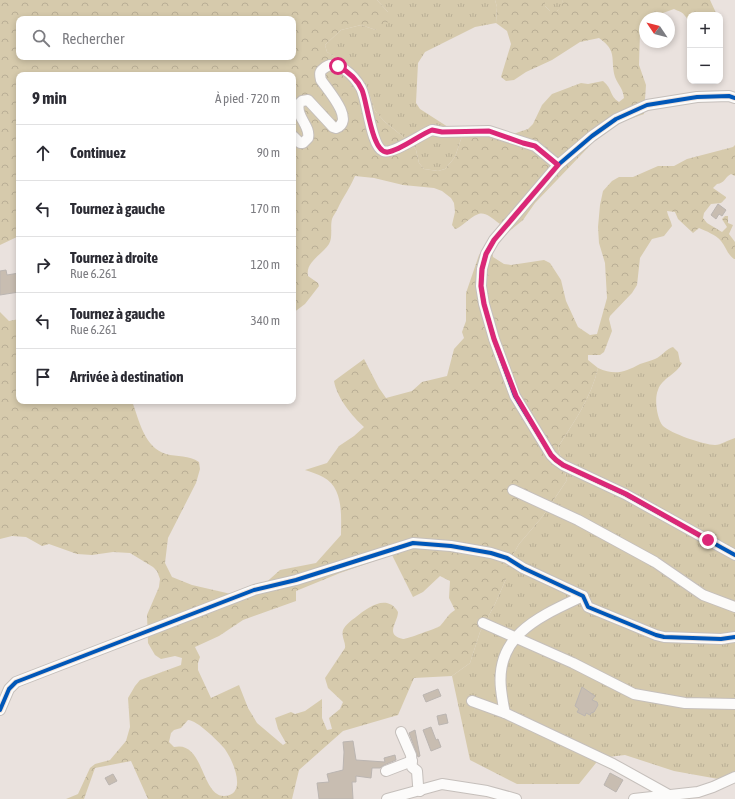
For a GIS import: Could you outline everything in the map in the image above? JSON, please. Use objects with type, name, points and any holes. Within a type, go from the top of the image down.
[{"type":"street","points":[[296,139],[303,143],[308,138],[309,132],[298,110],[299,104],[305,100],[308,100],[333,127],[336,128],[344,121],[342,111],[321,80],[320,75],[324,67],[332,65],[338,66],[351,74],[361,89],[365,99],[374,138],[379,149],[384,152],[398,148],[432,130],[442,132],[489,131],[535,146],[558,165]]},
{"type":"street","points":[[733,94],[697,97],[647,105],[616,119],[592,136],[558,165],[494,240],[486,254],[482,269],[481,286],[484,304],[494,339],[516,396],[556,460],[632,497],[735,555]]},
{"type":"street","points":[[513,490],[578,520],[655,562],[703,595],[735,607]]},
{"type":"street","points":[[0,710],[9,689],[16,682],[254,590],[296,580],[413,543],[451,546],[491,553],[506,558],[523,568],[583,596],[588,607],[656,635],[664,637],[697,639],[721,639],[735,637]]},
{"type":"street","points":[[505,713],[501,689],[501,675],[504,658],[508,647],[514,638],[526,627],[547,614],[583,596]]},
{"type":"street","points":[[483,622],[514,638],[573,663],[634,694],[686,703],[735,704]]},
{"type":"street","points":[[472,701],[505,713],[613,764],[669,795]]},
{"type":"street","points":[[401,732],[411,755],[412,767],[416,771],[420,791]]},
{"type":"street","points":[[386,771],[412,761]]},
{"type":"street","points":[[634,799],[698,792],[732,781]]},
{"type":"street","points":[[387,799],[442,784],[487,791],[516,799]]},
{"type":"green space","points":[[0,0],[377,0],[388,12],[391,18],[383,28],[376,30],[361,25],[341,30],[325,45],[327,52],[350,66],[368,90],[375,111],[385,122],[412,144],[416,150],[419,163],[424,169],[438,171],[445,169],[455,157],[462,136],[450,127],[470,126],[513,134],[528,129],[533,124],[542,105],[552,94],[581,83],[588,84],[603,81],[616,100],[619,102],[624,98],[622,89],[615,77],[611,51],[609,47],[599,38],[580,42],[552,60],[526,72],[514,80],[506,81],[501,77],[511,44],[507,31],[496,23],[497,7],[495,0],[545,0],[545,6],[550,11],[557,11],[563,0],[710,0],[716,12],[687,12],[687,20],[683,14],[674,9],[666,12],[639,12],[639,65],[646,85],[644,114],[613,125],[601,134],[535,203],[523,220],[495,243],[492,249],[493,257],[504,264],[511,265],[544,260],[550,263],[561,280],[566,301],[578,327],[590,335],[597,334],[607,298],[605,263],[599,243],[598,227],[603,191],[612,181],[619,177],[633,177],[658,166],[674,166],[687,159],[733,147],[735,145],[735,176],[731,174],[713,188],[726,198],[721,203],[711,204],[704,213],[703,218],[707,223],[722,232],[727,227],[722,219],[725,216],[728,216],[728,223],[733,225],[729,234],[735,242],[735,259],[730,255],[723,243],[711,233],[699,228],[693,233],[678,219],[675,212],[667,211],[672,226],[664,236],[652,239],[640,258],[637,285],[632,293],[610,316],[609,319],[612,331],[604,352],[600,355],[588,355],[588,360],[598,368],[595,379],[586,400],[558,447],[567,480],[543,516],[519,544],[506,567],[506,579],[480,632],[470,663],[452,676],[414,678],[398,715],[343,731],[299,770],[292,799],[148,799],[131,761],[95,768],[84,799],[66,799],[78,794],[90,768],[95,764],[110,760],[126,741],[130,727],[128,698],[135,686],[140,680],[181,665],[182,658],[175,656],[161,659],[155,655],[148,643],[147,615],[159,587],[160,579],[157,571],[153,567],[130,553],[113,552],[92,555],[77,554],[49,544],[42,546],[26,537],[12,536],[0,539],[0,312],[9,321],[16,320],[16,404],[133,404],[143,432],[152,445],[166,454],[187,457],[199,462],[200,469],[196,483],[168,538],[165,563],[172,577],[192,585],[244,597],[252,595],[280,570],[316,563],[341,535],[340,503],[335,488],[323,477],[305,470],[327,463],[339,446],[364,427],[355,418],[338,394],[334,381],[364,359],[386,398],[412,391],[422,382],[447,376],[454,349],[464,338],[462,332],[466,321],[466,293],[479,255],[500,224],[486,215],[480,214],[471,218],[455,229],[452,225],[455,212],[454,203],[451,198],[442,191],[434,188],[403,185],[374,178],[355,176],[332,219],[331,238],[329,244],[309,266],[308,276],[318,283],[319,286],[305,304],[296,311],[296,72],[16,72],[16,237],[0,245]],"holes":[[[392,555],[413,597],[423,592],[440,576],[450,581],[449,598],[455,610],[440,626],[403,639],[394,634],[393,628],[398,612],[393,606],[388,604],[383,603],[371,606],[347,624],[343,630],[345,648],[325,678],[328,688],[343,702],[340,709],[329,718],[332,729],[327,730],[322,718],[322,699],[305,711],[295,714],[291,712],[275,718],[278,729],[286,743],[283,745],[257,723],[248,708],[239,685],[211,698],[198,670],[200,657],[195,647],[219,636],[243,620],[296,601],[296,591],[340,573]],[[188,720],[207,731],[224,748],[231,760],[237,783],[236,789],[232,794],[224,796],[216,794],[206,779],[197,759],[191,752],[184,747],[174,747],[169,742],[171,733],[174,730],[181,728]]]},
{"type":"green space","points":[[377,0],[495,0],[497,7],[496,23],[475,27],[425,52],[418,63],[416,103],[420,109],[462,136],[455,157],[445,169],[438,171],[424,169],[419,163],[416,150],[412,144],[385,122],[375,111],[368,90],[350,66],[327,52],[325,45],[341,30],[361,25],[376,30],[388,12]]},
{"type":"green space","points":[[545,0],[563,0],[562,6],[557,11],[550,11],[545,6]]},
{"type":"green space","points":[[673,347],[678,352],[680,362],[682,363],[677,370],[663,382],[658,390],[656,404],[663,426],[696,441],[715,445],[735,438],[735,782],[674,771],[625,755],[600,758],[579,784],[517,784],[470,760],[452,676],[470,663],[480,632],[506,579],[506,567],[519,544],[543,516],[567,480],[558,447],[586,400],[598,368],[610,372],[625,371],[655,359]]},
{"type":"building","points":[[718,204],[726,210],[722,216],[719,214],[716,219],[711,215]]},
{"type":"building","points":[[6,270],[7,275],[16,274],[16,292],[0,295],[0,271]]},
{"type":"building","points":[[582,687],[595,696],[592,700],[597,702],[598,705],[594,712],[590,715],[586,713],[585,716],[577,712],[579,709],[575,706]]},
{"type":"building","points":[[438,689],[441,696],[426,702],[423,695]]},
{"type":"building","points":[[446,714],[448,723],[439,725],[437,716]]},
{"type":"building","points":[[431,727],[436,740],[438,739],[441,747],[431,751],[423,730]]},
{"type":"building","points":[[415,730],[420,756],[418,757],[409,733]]},
{"type":"building","points":[[353,741],[356,760],[385,762],[384,758],[395,755],[396,760],[380,768],[372,768],[371,778],[356,776],[356,782],[352,782],[353,799],[319,799],[317,783],[329,782],[327,774],[343,770],[343,742]]},
{"type":"building","points":[[610,773],[623,780],[616,792],[604,785]]},
{"type":"building","points":[[113,774],[117,781],[109,785],[105,778]]},
{"type":"cycle path","points":[[735,98],[729,96],[697,97],[647,105],[616,119],[592,136],[558,165],[494,240],[486,254],[482,269],[481,286],[484,304],[494,339],[515,396],[551,455],[563,465],[625,494],[735,555]]},
{"type":"cycle path","points":[[0,710],[9,689],[16,682],[254,590],[296,580],[413,543],[451,546],[491,553],[507,558],[523,568],[583,596],[588,607],[656,635],[664,637],[721,639],[735,637]]},
{"type":"route","points":[[338,66],[351,74],[361,89],[365,99],[374,138],[379,149],[384,152],[398,148],[432,130],[442,132],[489,131],[535,146],[558,165],[494,240],[486,254],[482,269],[481,286],[484,304],[494,339],[516,396],[551,455],[556,460],[563,465],[626,494],[708,540]]}]
